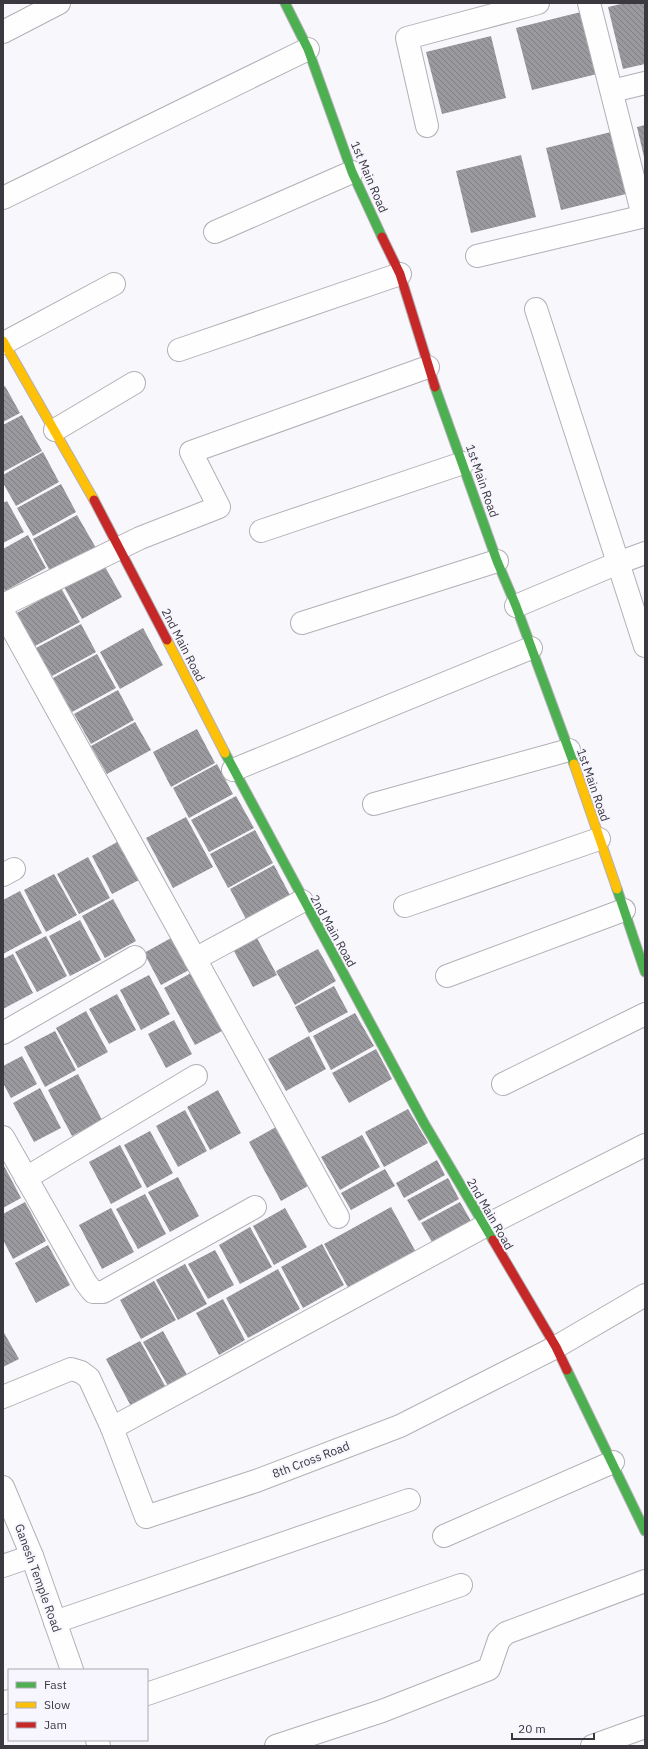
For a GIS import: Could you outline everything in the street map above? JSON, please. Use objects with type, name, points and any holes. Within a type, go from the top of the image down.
[{"type":"street","points":[[3,32],[59,3]]},
{"type":"street","name":"1st Main Road","points":[[285,3],[308,49],[352,172],[400,274],[428,367],[497,561],[516,606],[569,750],[645,972]]},
{"type":"street","points":[[427,126],[407,38],[538,3]]},
{"type":"street","points":[[477,256],[644,216],[589,3]]},
{"type":"street","points":[[3,198],[308,49]]},
{"type":"street","points":[[612,91],[645,83]]},
{"type":"street","points":[[215,232],[352,172]]},
{"type":"street","points":[[179,350],[400,274]]},
{"type":"street","points":[[4,342],[114,284]]},
{"type":"street","points":[[536,309],[645,646]]},
{"type":"street","name":"2nd Main Road","points":[[4,342],[120,547],[233,770],[302,901],[483,1227],[556,1347],[613,1462],[645,1531]]},
{"type":"street","points":[[3,605],[120,547],[219,507],[191,452],[428,367]]},
{"type":"street","points":[[55,430],[134,383]]},
{"type":"street","points":[[261,530],[463,463]]},
{"type":"street","points":[[516,606],[645,553]]},
{"type":"street","points":[[302,623],[497,561]]},
{"type":"street","points":[[3,612],[338,1217]]},
{"type":"street","points":[[233,770],[531,648]]},
{"type":"street","points":[[374,804],[569,750]]},
{"type":"street","points":[[405,906],[599,840]]},
{"type":"street","points":[[195,959],[302,901]]},
{"type":"street","points":[[447,976],[624,910]]},
{"type":"street","points":[[3,1033],[135,957]]},
{"type":"street","points":[[503,1084],[645,1014]]},
{"type":"street","points":[[26,1178],[196,1076]]},
{"type":"street","points":[[3,1137],[86,1283],[93,1292],[103,1292],[255,1207]]},
{"type":"street","points":[[3,1397],[71,1369],[81,1372],[89,1378],[112,1428],[483,1227],[645,1145]]},
{"type":"street","points":[[556,1347],[645,1295]]},
{"type":"street","name":"8th Cross Road","points":[[112,1428],[146,1517],[256,1481],[400,1426],[556,1347]]},
{"type":"street","points":[[444,1536],[613,1462]]},
{"type":"street","name":"Ganesh Temple Road","points":[[3,1486],[32,1556],[72,1669]]},
{"type":"street","points":[[55,1622],[409,1500]]},
{"type":"street","points":[[3,1566],[32,1556]]},
{"type":"street","points":[[276,1746],[382,1711],[489,1669],[499,1640],[506,1633],[645,1581]]},
{"type":"street","points":[[148,1694],[460,1585]]},
{"type":"street","points":[[592,1746],[645,1727]]},
{"type":"building","points":[[625,3],[645,3],[645,64],[623,69],[608,7]]},
{"type":"building","points":[[581,12],[597,74],[532,90],[516,28]]},
{"type":"building","points":[[491,36],[506,98],[442,114],[426,52]]},
{"type":"building","points":[[645,125],[645,157],[644,157],[637,127]]},
{"type":"building","points":[[611,132],[626,194],[561,210],[546,148]]},
{"type":"building","points":[[521,155],[536,217],[471,233],[456,171]]},
{"type":"building","points":[[5,386],[20,413],[3,422],[3,387]]},
{"type":"building","points":[[22,415],[42,451],[3,472],[3,425]]},
{"type":"building","points":[[43,452],[59,482],[16,506],[3,483],[3,475]]},
{"type":"building","points":[[61,484],[76,512],[33,536],[17,508]]},
{"type":"building","points":[[7,501],[24,532],[3,543],[3,503]]},
{"type":"building","points":[[77,515],[96,548],[51,573],[33,539]]},
{"type":"building","points":[[28,535],[46,568],[5,591],[3,587],[3,549]]},
{"type":"building","points":[[104,565],[122,597],[82,619],[64,587]]},
{"type":"building","points":[[61,588],[80,622],[35,646],[17,613]]},
{"type":"building","points":[[81,624],[96,652],[52,676],[36,648]]},
{"type":"building","points":[[143,628],[163,665],[120,689],[100,652]]},
{"type":"building","points":[[97,654],[116,688],[72,712],[53,678]]},
{"type":"building","points":[[118,690],[134,720],[91,744],[74,714]]},
{"type":"building","points":[[135,722],[151,750],[107,774],[91,746]]},
{"type":"building","points":[[197,729],[215,763],[171,787],[153,752]]},
{"type":"building","points":[[217,764],[233,794],[189,818],[173,788]]},
{"type":"building","points":[[236,796],[254,828],[209,852],[191,820]]},
{"type":"building","points":[[186,817],[213,867],[173,888],[146,838]]},
{"type":"building","points":[[255,830],[273,863],[228,888],[210,854]]},
{"type":"building","points":[[119,841],[139,880],[112,894],[92,856]]},
{"type":"building","points":[[88,857],[110,898],[79,914],[57,874]]},
{"type":"building","points":[[274,865],[291,897],[247,921],[230,889]]},
{"type":"building","points":[[54,874],[77,915],[46,932],[24,890]]},
{"type":"building","points":[[20,891],[42,933],[3,954],[3,900]]},
{"type":"building","points":[[113,899],[136,941],[105,958],[82,916]]},
{"type":"building","points":[[80,920],[101,960],[70,976],[49,936]]},
{"type":"building","points":[[46,936],[67,976],[37,992],[15,952]]},
{"type":"building","points":[[171,938],[189,970],[161,985],[144,953]]},
{"type":"building","points":[[257,938],[277,975],[253,987],[234,951]]},
{"type":"building","points":[[318,949],[336,981],[295,1005],[276,971]]},
{"type":"building","points":[[13,954],[33,993],[3,1009],[3,959]]},
{"type":"building","points":[[191,973],[222,1031],[195,1045],[164,988]]},
{"type":"building","points":[[149,975],[170,1014],[141,1030],[120,990]]},
{"type":"building","points":[[334,986],[348,1012],[309,1033],[295,1007]]},
{"type":"building","points":[[117,994],[136,1030],[109,1044],[89,1009]]},
{"type":"building","points":[[86,1011],[108,1052],[78,1068],[56,1028]]},
{"type":"building","points":[[355,1013],[374,1046],[331,1070],[313,1036]]},
{"type":"building","points":[[174,1020],[192,1054],[166,1068],[148,1034]]},
{"type":"building","points":[[55,1031],[76,1070],[45,1087],[24,1047]]},
{"type":"building","points":[[309,1036],[326,1069],[286,1091],[268,1059]]},
{"type":"building","points":[[376,1049],[392,1079],[349,1103],[332,1073]]},
{"type":"building","points":[[22,1056],[37,1084],[11,1098],[3,1083],[3,1066]]},
{"type":"building","points":[[78,1074],[102,1120],[72,1136],[48,1090]]},
{"type":"building","points":[[40,1088],[61,1128],[34,1142],[13,1103]]},
{"type":"building","points":[[218,1090],[241,1133],[210,1150],[187,1107]]},
{"type":"building","points":[[408,1109],[428,1143],[384,1167],[365,1132]]},
{"type":"building","points":[[185,1110],[207,1151],[178,1167],[156,1126]]},
{"type":"building","points":[[276,1127],[308,1186],[281,1201],[249,1142]]},
{"type":"building","points":[[150,1131],[173,1173],[147,1188],[124,1145]]},
{"type":"building","points":[[362,1135],[380,1167],[340,1190],[321,1157]]},
{"type":"building","points":[[120,1145],[142,1187],[111,1204],[89,1162]]},
{"type":"building","points":[[437,1160],[445,1175],[404,1198],[396,1183]]},
{"type":"building","points":[[3,1164],[21,1198],[3,1208]]},
{"type":"building","points":[[385,1169],[395,1186],[351,1210],[341,1193]]},
{"type":"building","points":[[178,1177],[199,1216],[170,1232],[148,1192]]},
{"type":"building","points":[[448,1178],[459,1199],[419,1221],[407,1200]]},
{"type":"building","points":[[145,1194],[166,1234],[138,1249],[116,1209]]},
{"type":"building","points":[[25,1202],[46,1241],[13,1259],[3,1240],[3,1214]]},
{"type":"building","points":[[460,1202],[471,1221],[432,1242],[421,1223]]},
{"type":"building","points":[[391,1207],[417,1254],[350,1291],[324,1244]]},
{"type":"building","points":[[111,1208],[134,1252],[102,1269],[79,1225]]},
{"type":"building","points":[[285,1208],[307,1247],[274,1265],[253,1226]]},
{"type":"building","points":[[250,1227],[272,1267],[240,1284],[219,1245]]},
{"type":"building","points":[[322,1244],[344,1285],[303,1308],[281,1267]]},
{"type":"building","points":[[48,1245],[70,1285],[36,1303],[15,1263]]},
{"type":"building","points":[[215,1250],[234,1285],[208,1299],[188,1264]]},
{"type":"building","points":[[185,1264],[207,1304],[178,1320],[156,1280]]},
{"type":"building","points":[[278,1269],[300,1309],[248,1338],[226,1298]]},
{"type":"building","points":[[154,1281],[176,1320],[141,1339],[120,1300]]},
{"type":"building","points":[[223,1299],[245,1340],[219,1355],[196,1313]]},
{"type":"building","points":[[3,1331],[19,1359],[3,1367]]},
{"type":"building","points":[[163,1331],[187,1375],[168,1386],[143,1342]]},
{"type":"building","points":[[140,1341],[168,1391],[133,1410],[106,1359]]},
{"type":"traffic: fast","points":[[285,3],[308,49],[352,172],[382,237]]},
{"type":"traffic: fast","points":[[435,387],[497,561],[516,606],[574,764]]},
{"type":"traffic: fast","points":[[225,753],[424,1123],[493,1240]]},
{"type":"traffic: fast","points":[[617,889],[645,972]]},
{"type":"traffic: fast","points":[[567,1370],[645,1531]]},
{"type":"traffic: slow","points":[[3,341],[94,500]]},
{"type":"traffic: slow","points":[[167,640],[225,753]]},
{"type":"traffic: slow","points":[[574,764],[617,889]]},
{"type":"traffic: jam","points":[[382,237],[400,274],[435,387]]},
{"type":"traffic: jam","points":[[94,500],[167,640]]},
{"type":"traffic: jam","points":[[493,1240],[556,1347],[567,1370]]}]
